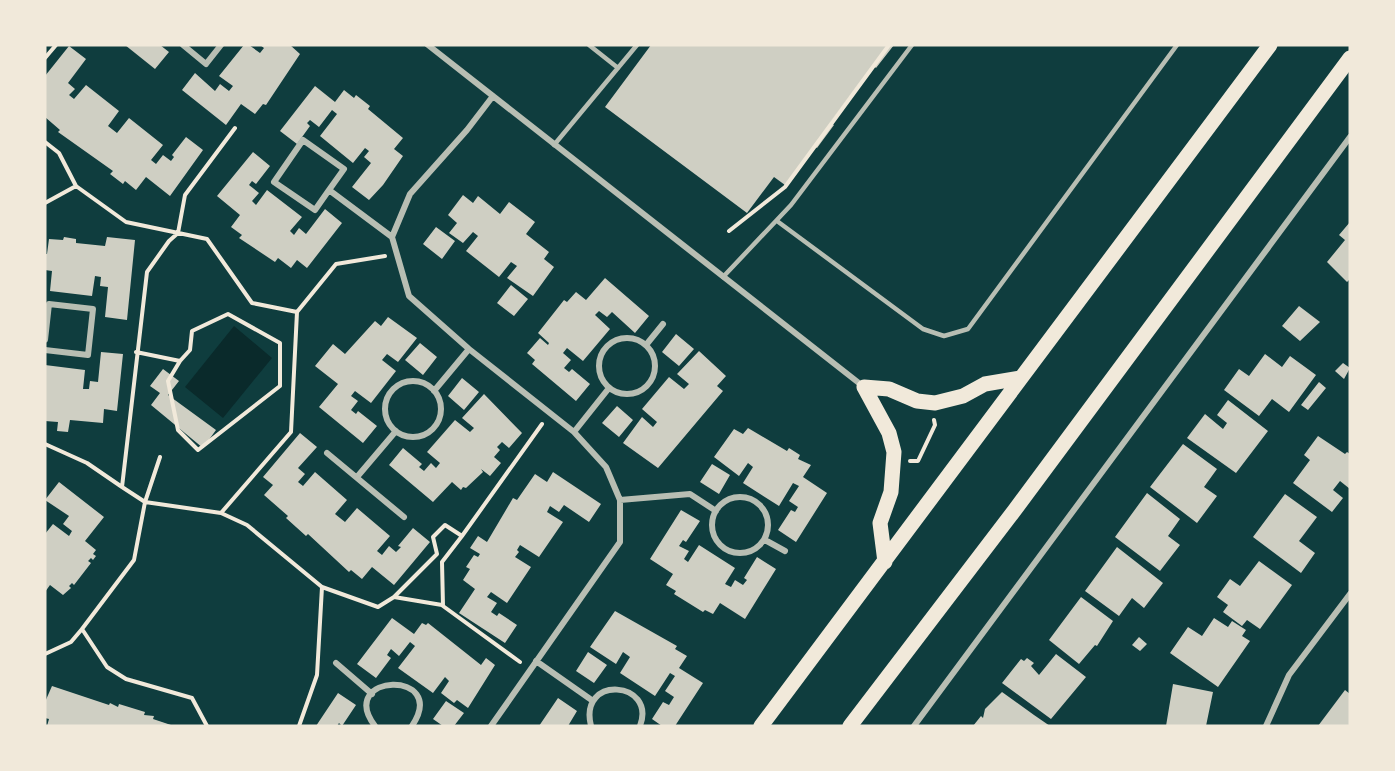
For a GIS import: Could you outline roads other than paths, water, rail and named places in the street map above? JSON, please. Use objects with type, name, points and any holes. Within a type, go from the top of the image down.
[{"type":"main road","points":[[761,726],[1270,45]]},
{"type":"main road","points":[[850,726],[1014,511],[1350,58]]},
{"type":"main road","points":[[864,387],[889,389],[917,401],[934,403],[963,396],[985,384],[1020,378]]},
{"type":"main road","points":[[864,387],[890,434],[896,463],[891,492],[880,523],[885,562]]},
{"type":"street","points":[[183,45],[206,64],[222,45]]},
{"type":"street","points":[[428,45],[864,387]]},
{"type":"street","points":[[392,237],[410,194],[468,130],[493,96]]},
{"type":"street","points":[[914,726],[1350,137]]},
{"type":"street","points":[[303,140],[344,169],[329,190],[315,210],[274,182],[303,140]]},
{"type":"street","points":[[329,190],[392,237],[409,296],[469,349],[574,432],[606,467],[620,500],[620,542],[491,726]]},
{"type":"street","points":[[45,340],[49,304],[93,309],[88,355],[45,351]]},
{"type":"street","points":[[646,345],[663,324]]},
{"type":"street","points":[[621,339],[638,340],[646,345],[655,362],[651,381],[645,388],[627,395],[609,388],[600,373],[599,364],[606,348],[621,339]]},
{"type":"street","points":[[434,391],[469,349]]},
{"type":"street","points":[[418,382],[434,391],[441,407],[436,425],[430,432],[413,437],[396,431],[386,416],[388,398],[393,390],[400,385],[418,382]]},
{"type":"street","points":[[574,432],[609,388]]},
{"type":"street","points":[[357,477],[396,431]]},
{"type":"street","points":[[327,453],[404,517]]},
{"type":"street","points":[[620,500],[690,494],[716,511]]},
{"type":"street","points":[[737,497],[754,500],[761,506],[769,522],[765,540],[750,552],[731,552],[716,540],[712,530],[716,511],[728,499],[737,497]]},
{"type":"street","points":[[765,540],[785,551]]},
{"type":"street","points":[[1266,726],[1289,675],[1350,594]]},
{"type":"street","points":[[536,661],[593,701]]},
{"type":"street","points":[[336,663],[372,694]]},
{"type":"street","points":[[375,726],[368,710],[372,694],[377,688],[393,682],[408,687],[418,701],[419,710],[413,726]]},
{"type":"street","points":[[591,726],[589,709],[593,701],[607,690],[625,690],[639,702],[642,711],[640,726]]},
{"type":"lane","points":[[589,45],[618,68]]},
{"type":"lane","points":[[554,145],[637,45]]},
{"type":"lane","points":[[723,277],[777,221],[912,45]]},
{"type":"lane","points":[[777,221],[923,329],[944,336],[968,329],[1177,45]]},
{"type":"water","points":[[234,326],[272,358],[223,418],[185,387]]}]
